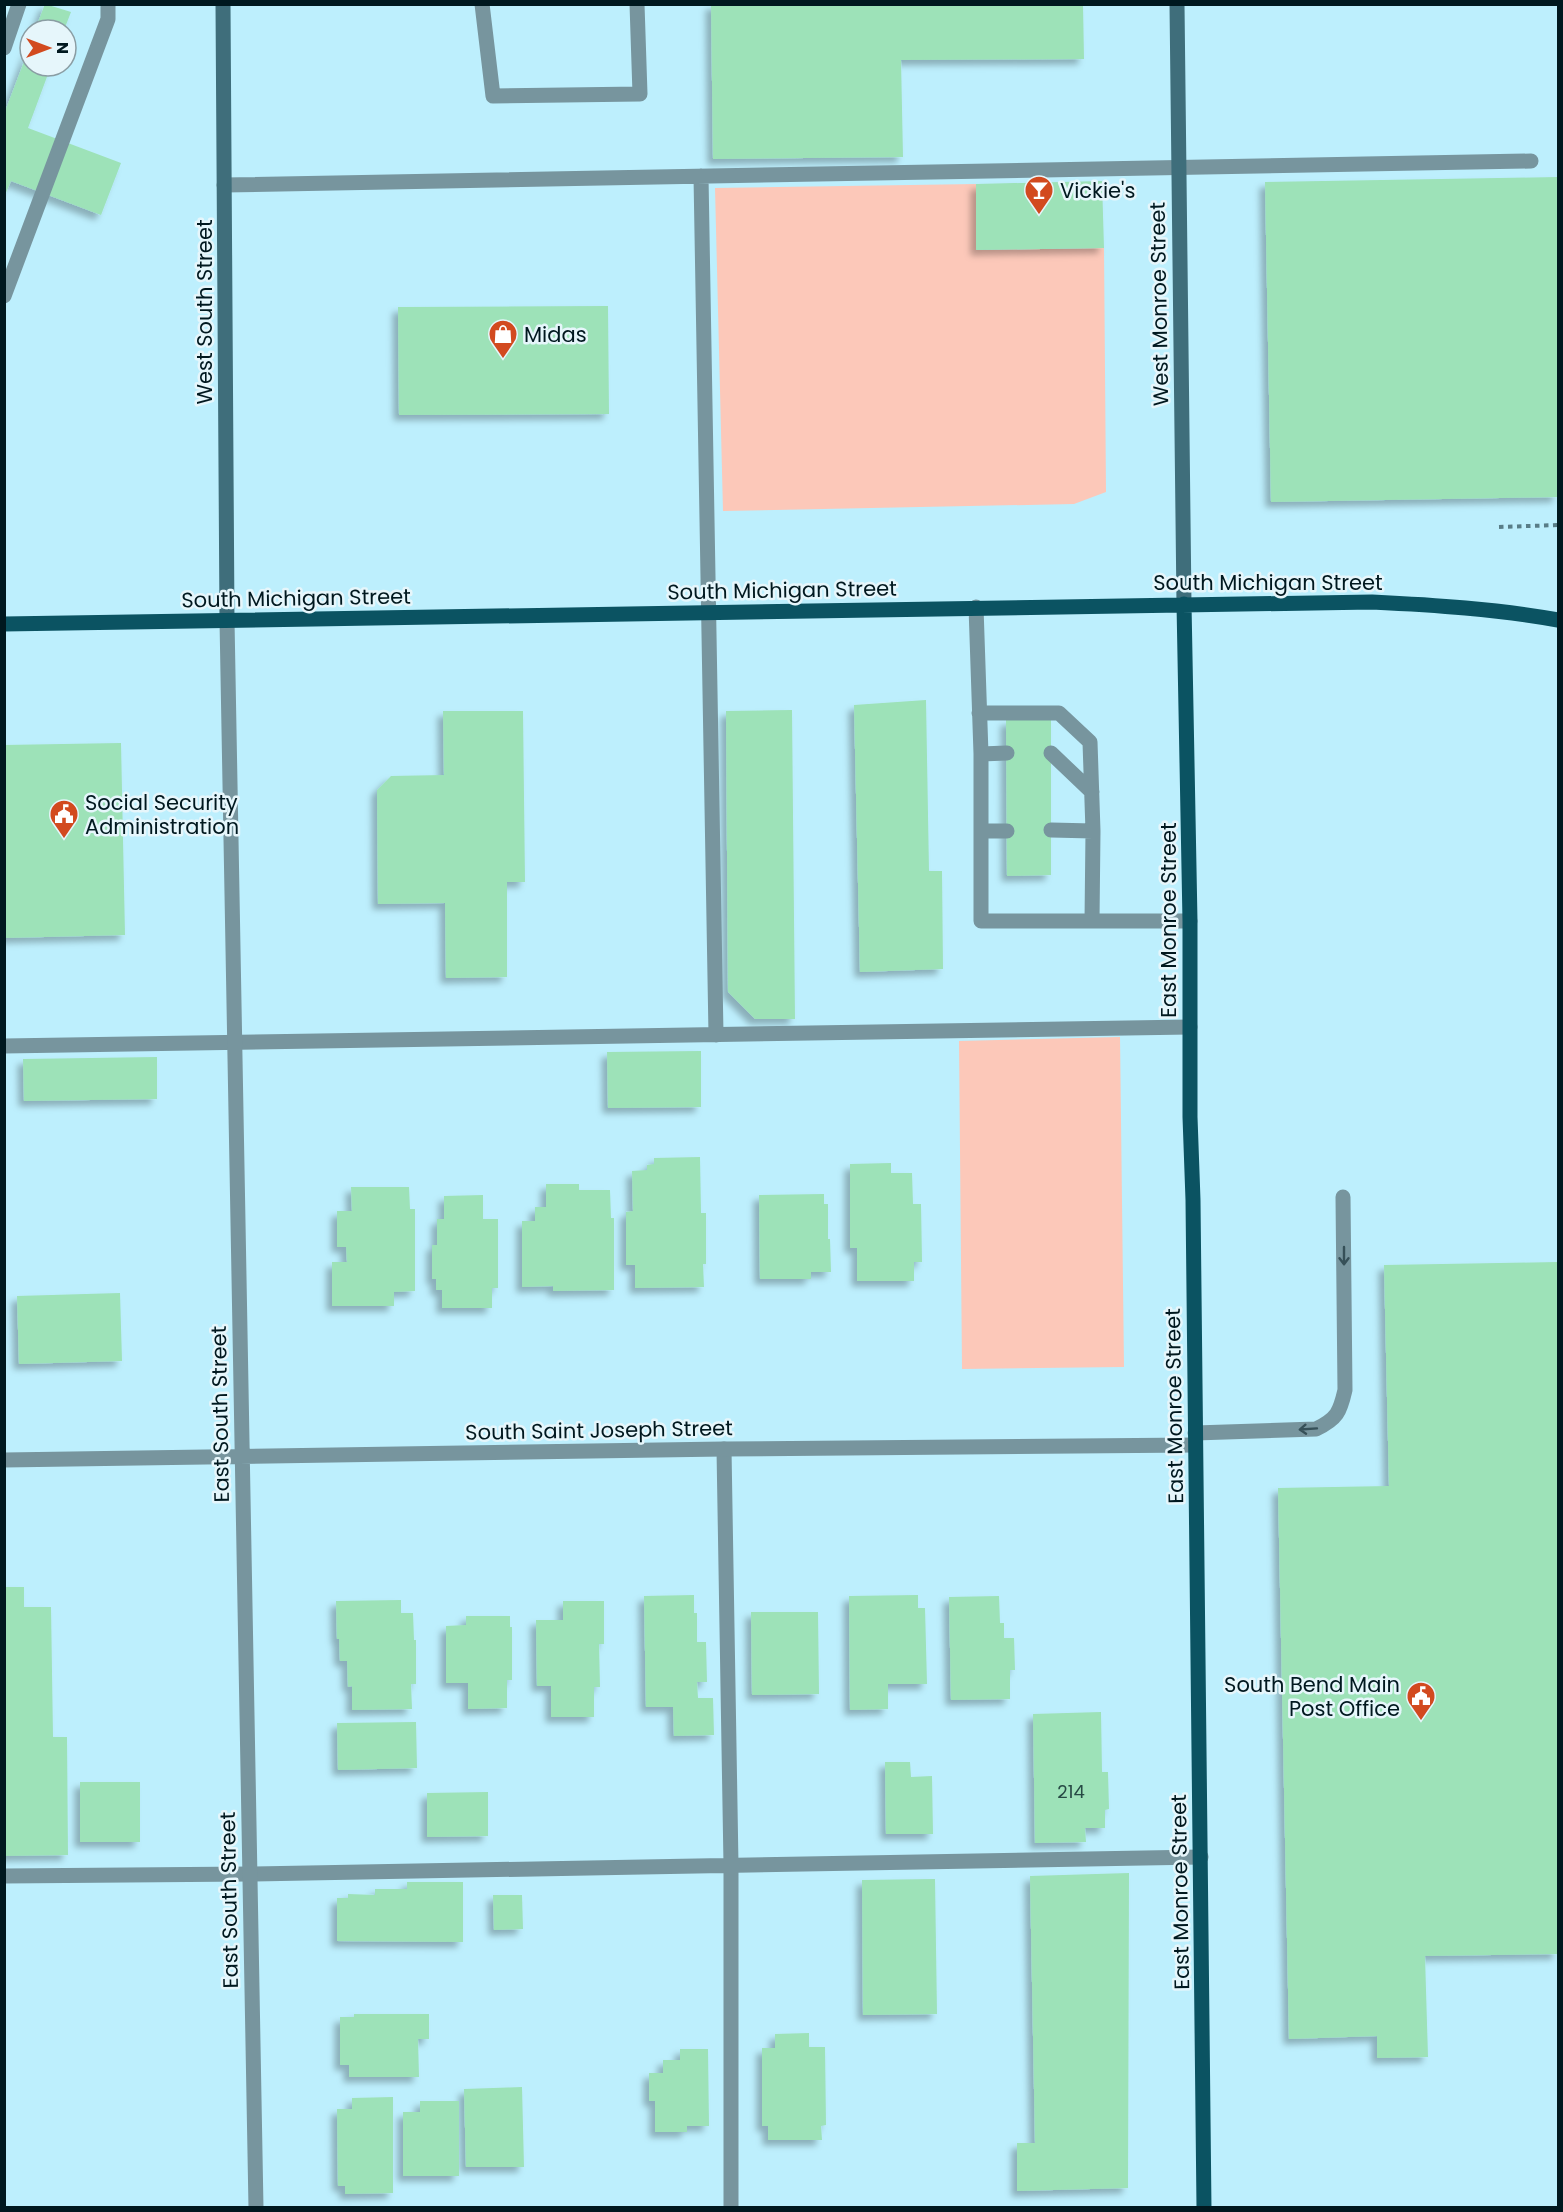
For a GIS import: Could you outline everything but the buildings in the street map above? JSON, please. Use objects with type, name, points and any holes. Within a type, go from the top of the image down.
[{"type":"main road","name":"South Michigan Street","points":[[4,624],[1184,603],[1372,602],[1433,604],[1558,620]]},
{"type":"main road","name":"East Monroe Street","points":[[1184,603],[1190,921],[1204,2208]]},
{"type":"street","points":[[4,48],[19,4]]},
{"type":"street","points":[[4,296],[108,19],[108,4]]},
{"type":"street","name":"West South Street","points":[[223,4],[227,620]]},
{"type":"street","points":[[482,4],[493,96],[640,94],[636,4]]},
{"type":"street","name":"West Monroe Street","points":[[1177,4],[1184,603]]},
{"type":"street","points":[[224,185],[1531,161]]},
{"type":"street","points":[[701,177],[716,1035]]},
{"type":"street","points":[[976,607],[981,754],[981,921],[1190,921]]},
{"type":"street","name":"East South Street","points":[[227,620],[256,2208]]},
{"type":"street","points":[[979,713],[1059,713],[1090,742],[1093,831],[1092,921]]},
{"type":"street","points":[[981,754],[1007,753]]},
{"type":"street","points":[[1051,753],[1092,792]]},
{"type":"street","points":[[1051,830],[1093,831]]},
{"type":"street","points":[[981,831],[1008,831]]},
{"type":"street","points":[[4,1047],[1190,1027]]},
{"type":"street","name":"South Saint Joseph Street","points":[[4,1460],[1195,1439],[1316,1429],[1333,1421],[1345,1390],[1343,1197]]},
{"type":"street","points":[[724,1449],[730,1865],[730,2208]]},
{"type":"street","points":[[4,1876],[250,1874],[1201,1857]]},
{"type":"path","points":[[1499,527],[1558,525]]},
{"type":"shaded area","points":[[976,184],[976,250],[1104,248],[1106,492],[1074,504],[723,511],[715,188]]},
{"type":"shaded area","points":[[1120,1037],[1124,1367],[962,1369],[959,1041]]},
{"type":"place","name":"Vickie's","points":[[1039,216]]},
{"type":"place","name":"Midas","points":[[503,360]]},
{"type":"place","name":"Social Security Administration","points":[[64,840]]},
{"type":"place","name":"South Bend Main Post Office","points":[[1421,1722]]}]
